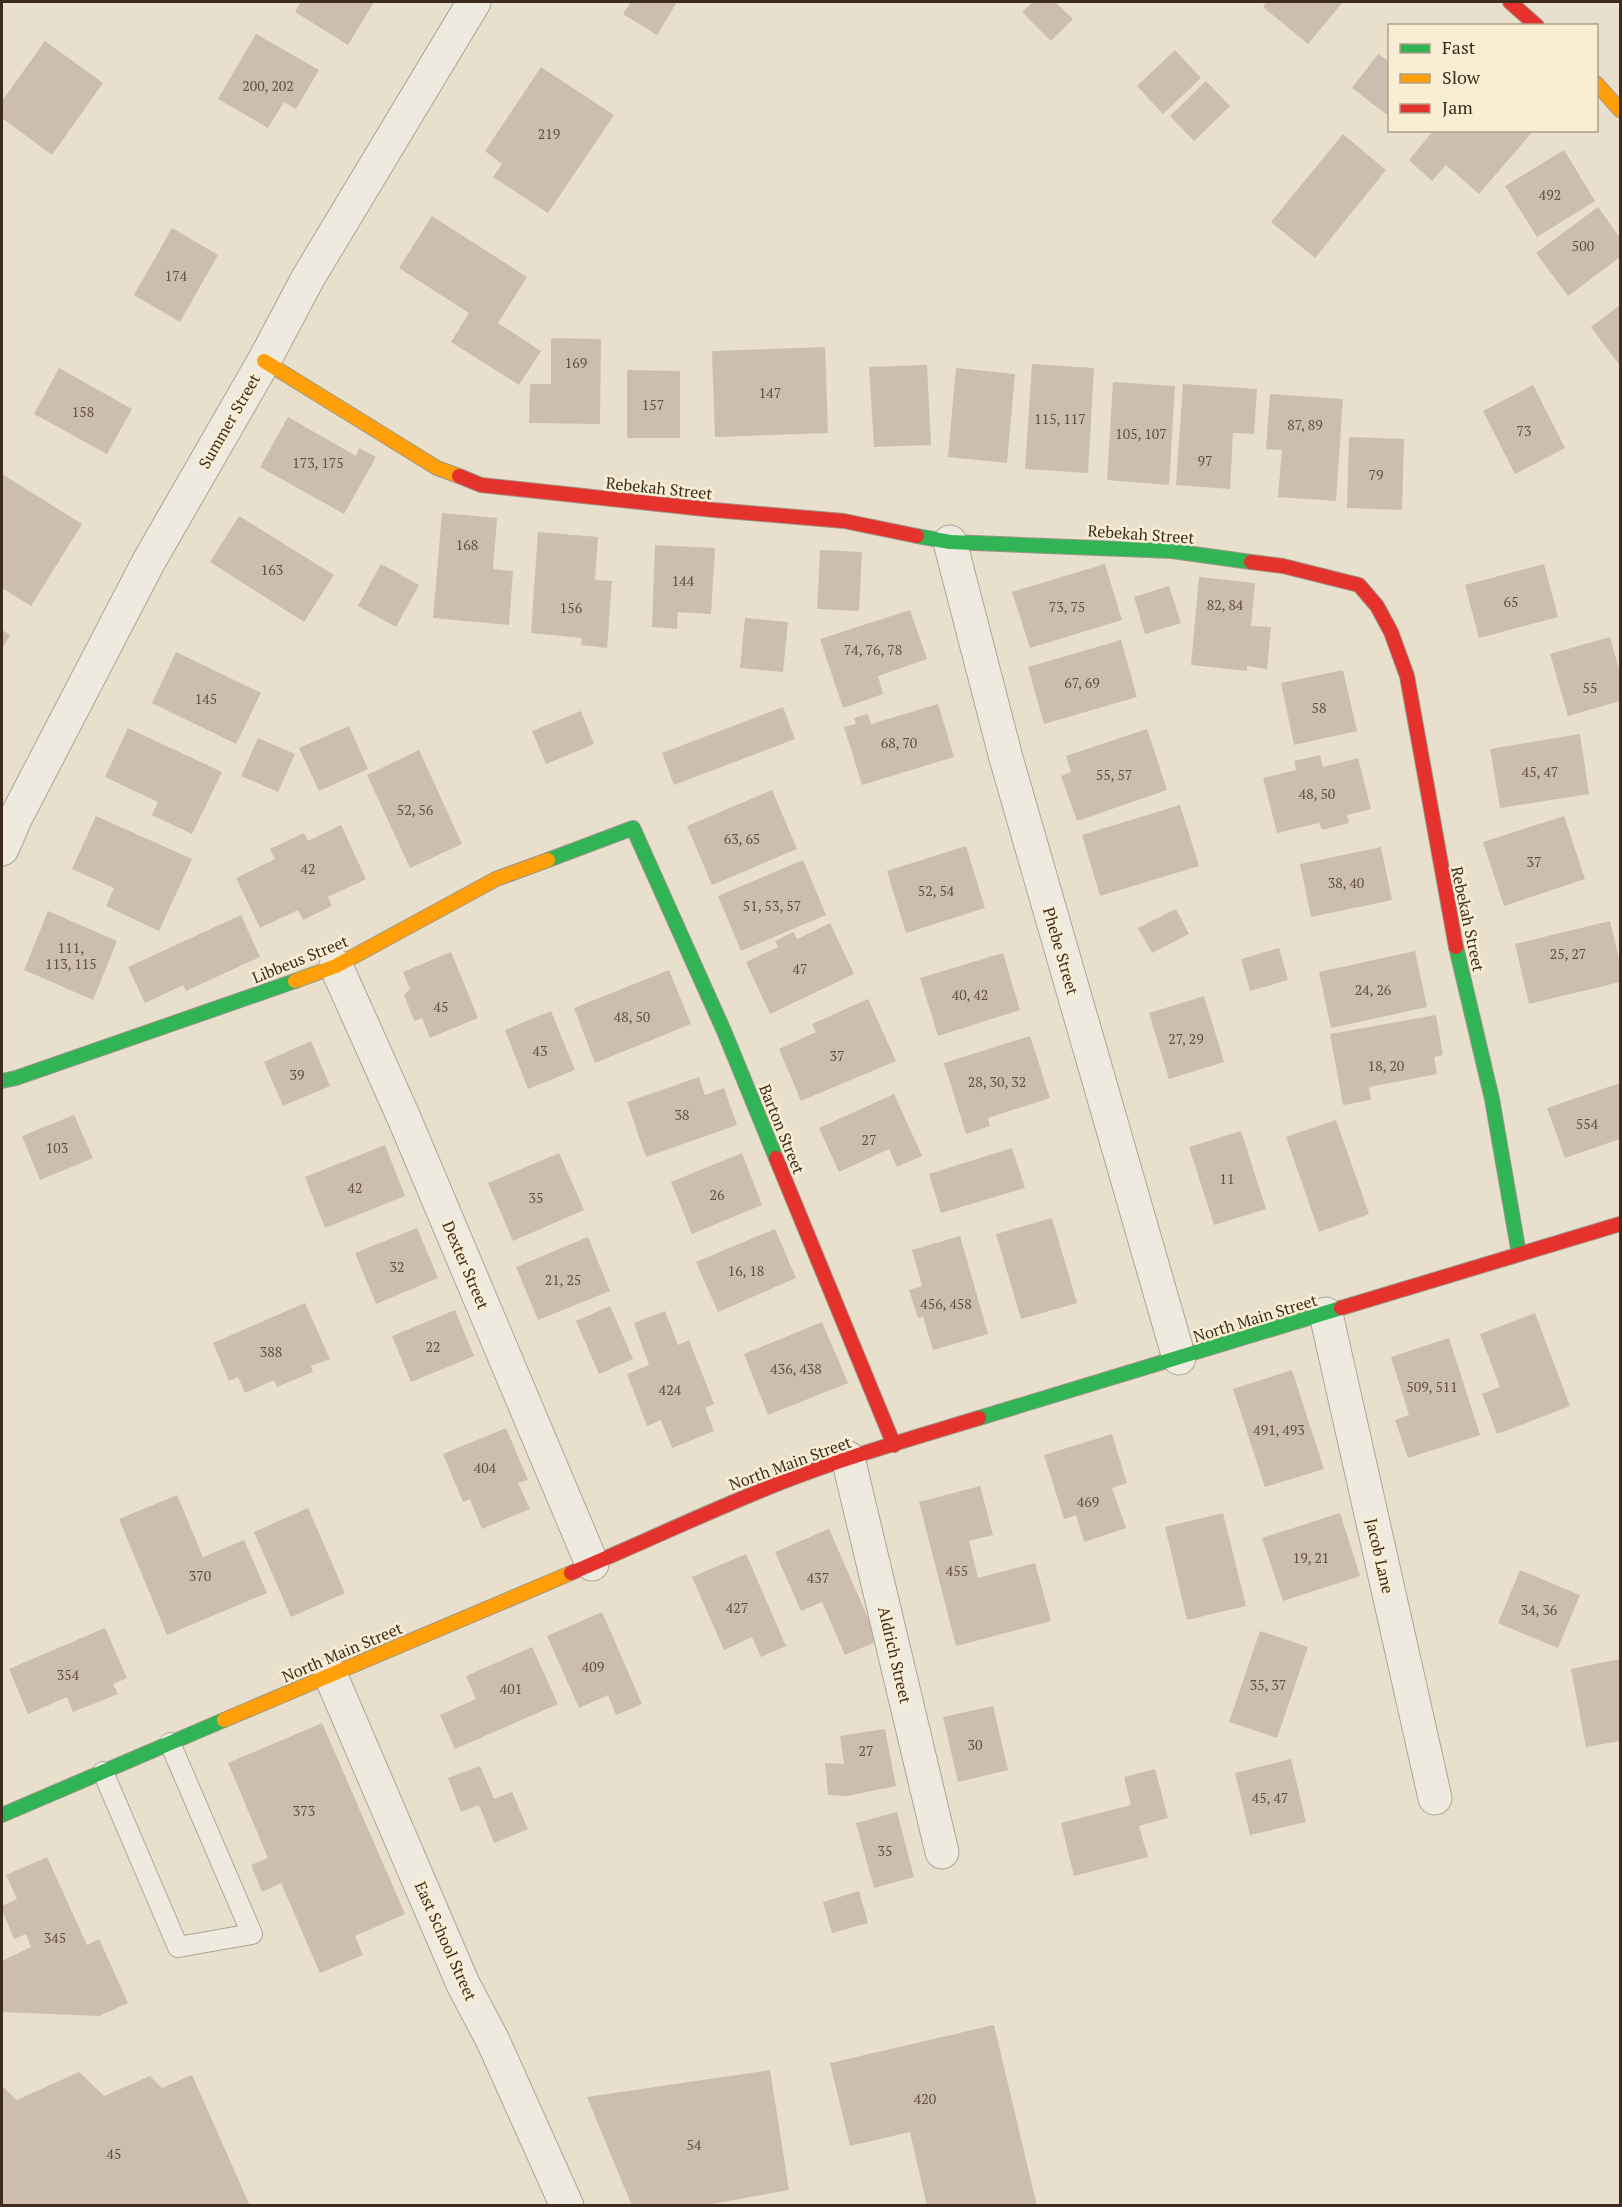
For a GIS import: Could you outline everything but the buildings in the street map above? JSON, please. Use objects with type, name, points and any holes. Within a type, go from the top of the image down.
[{"type":"street","name":"Summer Street","points":[[2,849],[15,819],[149,561],[264,361],[308,278],[474,2]]},
{"type":"street","points":[[1510,2],[1536,24]]},
{"type":"street","name":"Rebekah Street","points":[[264,361],[437,468],[481,485],[714,510],[844,521],[950,542],[1037,543],[1172,551],[1283,566],[1359,585],[1377,606],[1392,633],[1407,676],[1451,927],[1492,1099],[1519,1254]]},
{"type":"street","name":"Phebe Street","points":[[950,542],[1006,758],[1179,1358]]},
{"type":"street","name":"Libbeus Street","points":[[2,1081],[336,966],[496,879],[633,828]]},
{"type":"street","name":"Barton Street","points":[[633,828],[724,1031],[894,1445]]},
{"type":"street","name":"Dexter Street","points":[[336,966],[404,1118],[592,1564]]},
{"type":"street","name":"North Main Street","points":[[2,1815],[592,1564],[780,1481],[848,1458],[1620,1224]]},
{"type":"street","name":"Jacob Lane","points":[[1326,1314],[1435,1798]]},
{"type":"street","name":"Aldrich Street","points":[[848,1458],[942,1852]]},
{"type":"street","name":"East School Street","points":[[330,1674],[464,1984],[492,2041],[561,2204]]},
{"type":"lane","points":[[103,1772],[178,1947],[252,1934],[170,1743]]},
{"type":"traffic: fast","points":[[917,536],[950,542],[1172,551],[1251,562]]},
{"type":"traffic: fast","points":[[548,860],[633,828],[724,1031],[776,1158]]},
{"type":"traffic: fast","points":[[1456,947],[1492,1099],[1519,1254]]},
{"type":"traffic: fast","points":[[2,1081],[295,981]]},
{"type":"traffic: fast","points":[[979,1418],[1341,1308]]},
{"type":"traffic: fast","points":[[2,1815],[224,1720]]},
{"type":"traffic: slow","points":[[1598,85],[1620,110]]},
{"type":"traffic: slow","points":[[264,361],[437,468],[459,476]]},
{"type":"traffic: slow","points":[[295,981],[336,966],[496,879],[548,860]]},
{"type":"traffic: slow","points":[[224,1720],[571,1573]]},
{"type":"traffic: jam","points":[[1510,2],[1535,24]]},
{"type":"traffic: jam","points":[[459,476],[481,485],[714,510],[844,521],[917,536]]},
{"type":"traffic: jam","points":[[1251,562],[1283,566],[1359,585],[1377,606],[1391,632],[1407,676],[1456,947]]},
{"type":"traffic: jam","points":[[776,1158],[894,1445]]},
{"type":"traffic: jam","points":[[1341,1308],[1620,1224]]},
{"type":"traffic: jam","points":[[571,1573],[782,1482],[855,1456],[979,1418]]}]
